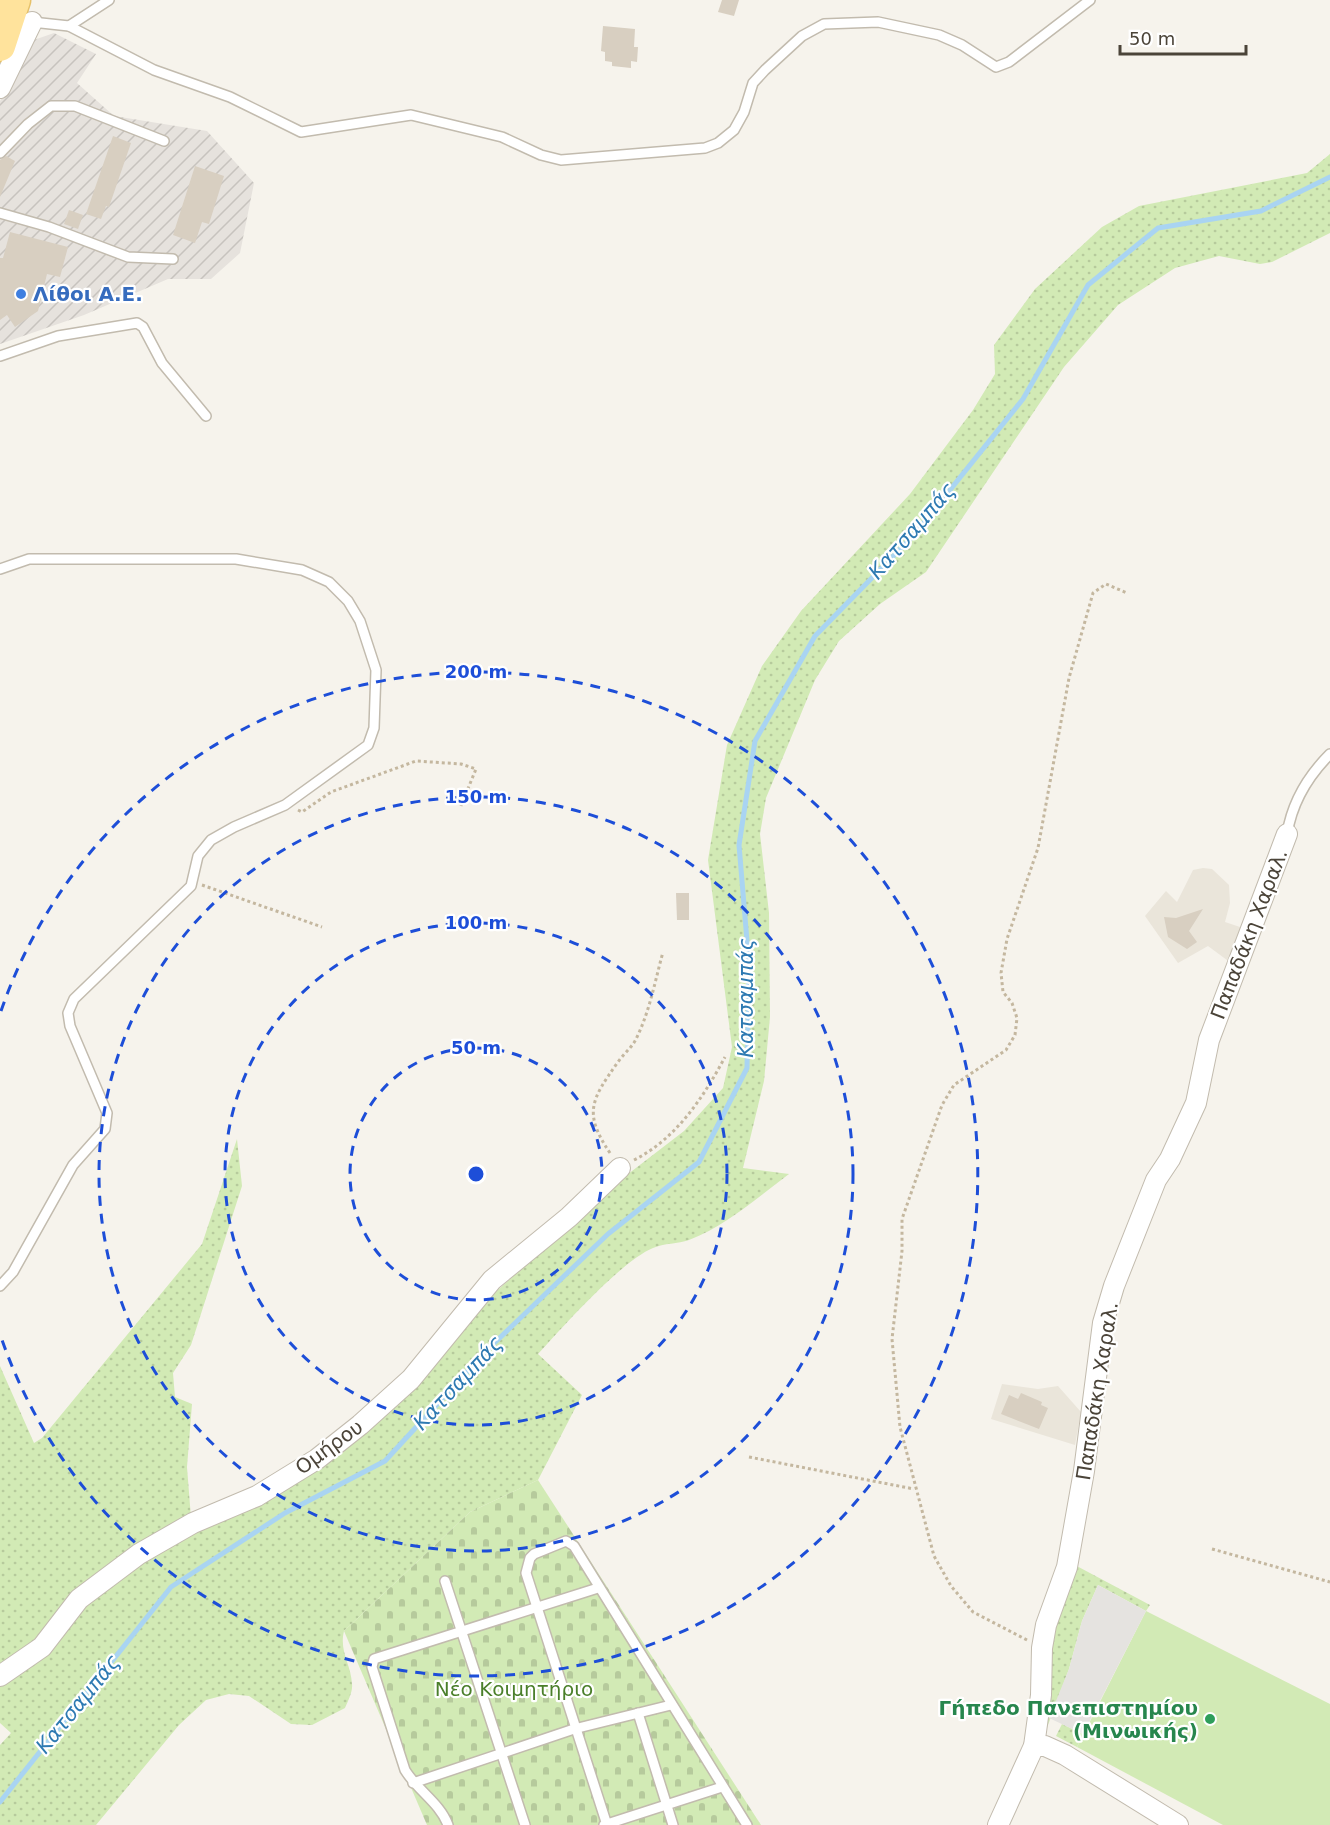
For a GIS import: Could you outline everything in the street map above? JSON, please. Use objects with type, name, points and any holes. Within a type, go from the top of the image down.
[{"type":"main road","points":[[0,46],[23,11]]},
{"type":"street","points":[[0,88],[23,11]]},
{"type":"street","name":"Παπαδάκη Χαραλ.","points":[[998,1825],[1034,1746],[1041,1695],[1042,1648],[1046,1625],[1067,1567],[1084,1471],[1103,1323],[1114,1286],[1156,1180],[1170,1159],[1196,1103],[1209,1040],[1287,834]]},
{"type":"street","name":"Ομήρου","points":[[0,1676],[42,1647],[79,1599],[138,1554],[193,1523],[257,1496],[317,1459],[360,1425],[411,1379],[492,1280],[570,1217],[620,1168]]},
{"type":"street","points":[[1034,1746],[1045,1746],[1065,1755],[1178,1825]]},
{"type":"lane","points":[[69,26],[109,0]]},
{"type":"lane","points":[[23,11],[69,26],[154,70],[230,97],[301,132],[411,115],[502,137],[540,155],[561,160],[705,148],[718,143],[734,130],[744,112],[753,83],[802,36],[824,24],[878,22],[939,35],[962,45],[996,67],[1009,62],[1090,0]]},
{"type":"lane","points":[[0,153],[28,124],[51,106],[75,106],[164,141]]},
{"type":"lane","points":[[0,213],[49,227],[128,257],[173,259]]},
{"type":"lane","points":[[0,356],[58,336],[137,323],[143,327],[162,363],[206,416]]},
{"type":"lane","points":[[0,569],[29,559],[236,558],[302,570],[329,582],[348,601],[360,621],[376,670],[374,728],[368,745],[285,805],[234,827],[211,840],[198,856],[191,885],[74,999],[68,1013],[70,1026],[107,1113],[105,1129],[73,1165],[13,1272],[0,1286]]},
{"type":"lane","points":[[1287,834],[1290,813],[1316,768],[1330,754]]},
{"type":"lane","points":[[722,1786],[606,1825],[526,1573],[530,1558],[566,1541],[574,1546],[747,1825]]},
{"type":"lane","points":[[445,1581],[525,1825]]},
{"type":"lane","points":[[448,1825],[444,1815],[413,1783],[405,1770],[372,1667],[374,1659],[598,1588]]},
{"type":"lane","points":[[413,1783],[574,1729],[671,1704]]},
{"type":"lane","points":[[638,1713],[673,1825]]},
{"type":"path","points":[[1042,1648],[973,1612],[951,1586],[934,1556],[914,1489],[900,1427],[892,1339],[902,1251],[902,1219],[942,1105],[954,1085],[1006,1050],[1015,1035],[1017,1018],[1012,1003],[1003,992],[1001,973],[1007,939],[1038,848],[1069,678],[1093,593],[1106,584],[1127,593]]},
{"type":"path","points":[[285,805],[302,812],[331,792],[416,761],[461,764],[476,769],[460,808]]},
{"type":"path","points":[[192,881],[322,927]]},
{"type":"path","points":[[663,952],[648,1011],[636,1039],[619,1061],[593,1106],[594,1127],[620,1168],[653,1150],[676,1128],[698,1104],[725,1058]]},
{"type":"path","points":[[749,1457],[914,1489]]},
{"type":"path","points":[[1212,1549],[1330,1582]]},
{"type":"shaded area","points":[[54,33],[96,54],[77,83],[114,116],[207,131],[254,183],[240,253],[211,279],[168,279],[84,315],[0,344],[0,101],[31,41]]},
{"type":"shaded area","points":[[1212,869],[1229,885],[1230,903],[1225,922],[1243,928],[1231,963],[1208,946],[1178,963],[1145,916],[1166,891],[1177,902],[1193,870]]},
{"type":"shaded area","points":[[1002,1384],[1038,1389],[1058,1386],[1081,1412],[1075,1445],[991,1419]]},
{"type":"shaded area","points":[[1098,1585],[1146,1611],[1083,1734],[1049,1718],[1069,1669],[1082,1621]]},
{"type":"green space","points":[[1330,154],[1330,233],[1272,262],[1260,264],[1219,256],[1175,268],[1118,305],[1064,367],[926,572],[880,604],[839,641],[815,680],[766,798],[760,834],[769,913],[770,1017],[764,1081],[743,1168],[789,1174],[716,1227],[689,1240],[657,1246],[640,1255],[609,1280],[538,1354],[582,1395],[538,1480],[470,1512],[344,1631],[344,1652],[352,1687],[345,1708],[312,1725],[291,1724],[249,1696],[229,1694],[206,1700],[179,1725],[96,1825],[0,1825],[0,1745],[11,1733],[0,1723],[0,1683],[94,1596],[165,1545],[269,1496],[619,1181],[684,1131],[723,1088],[732,1047],[708,860],[727,745],[762,666],[801,611],[910,494],[973,410],[995,374],[994,345],[1035,289],[1102,227],[1139,206],[1307,173]]},
{"type":"green space","points":[[237,1139],[242,1186],[191,1345],[173,1373],[175,1397],[192,1404],[187,1467],[191,1518],[0,1668],[0,1366],[34,1443],[42,1438],[202,1244]]},
{"type":"green space","name":"Νέο Κοιμητήριο","points":[[538,1480],[761,1825],[427,1825],[344,1631],[470,1512]]},
{"type":"green space","points":[[1073,1564],[1150,1605],[1146,1611],[1098,1585],[1082,1621],[1069,1669],[1045,1733],[1050,1625]]},
{"type":"green space","name":"Γήπεδο Πανεπιστημίου (Μινωικής)","points":[[1146,1611],[1330,1704],[1330,1825],[1223,1825],[1077,1747]]},
{"type":"green space","points":[[1062,1724],[1083,1734],[1077,1747],[1056,1736]]},
{"type":"building","points":[[722,0],[739,0],[734,16],[718,12]]},
{"type":"building","points":[[603,26],[635,29],[634,47],[638,47],[637,62],[631,61],[631,68],[612,66],[612,62],[605,61],[605,52],[601,51]]},
{"type":"building","points":[[113,136],[131,143],[109,207],[106,206],[101,219],[86,214]]},
{"type":"building","points":[[6,156],[15,161],[0,197],[0,160]]},
{"type":"building","points":[[195,166],[224,176],[209,224],[202,222],[195,243],[173,235]]},
{"type":"building","points":[[69,210],[83,215],[78,229],[64,224]]},
{"type":"building","name":"Λίθοι Α.Ε.","points":[[10,232],[68,247],[60,277],[47,274],[38,311],[15,327],[7,315],[0,320],[0,258],[3,258]]},
{"type":"building","points":[[676,893],[689,893],[689,920],[677,920]]},
{"type":"building","points":[[1203,909],[1189,931],[1197,942],[1187,949],[1168,937],[1164,917],[1176,918]]},
{"type":"building","points":[[1021,1393],[1042,1402],[1041,1405],[1048,1408],[1039,1429],[1001,1414],[1009,1395],[1018,1399]]},
{"type":"waterway","name":"Κατσαμπάς","points":[[0,1802],[171,1587],[285,1513],[385,1461],[487,1350],[608,1234],[699,1162],[747,1068],[749,965],[739,845],[755,741],[815,636],[913,536],[1023,399],[1088,285],[1158,228],[1261,211],[1330,177]]},
{"type":"place","name":"Λίθοι Α.Ε.","points":[[21,294]]},
{"type":"place","name":"Γήπεδο Πανεπιστημίου (Μινωικής)","points":[[1210,1719]]}]
